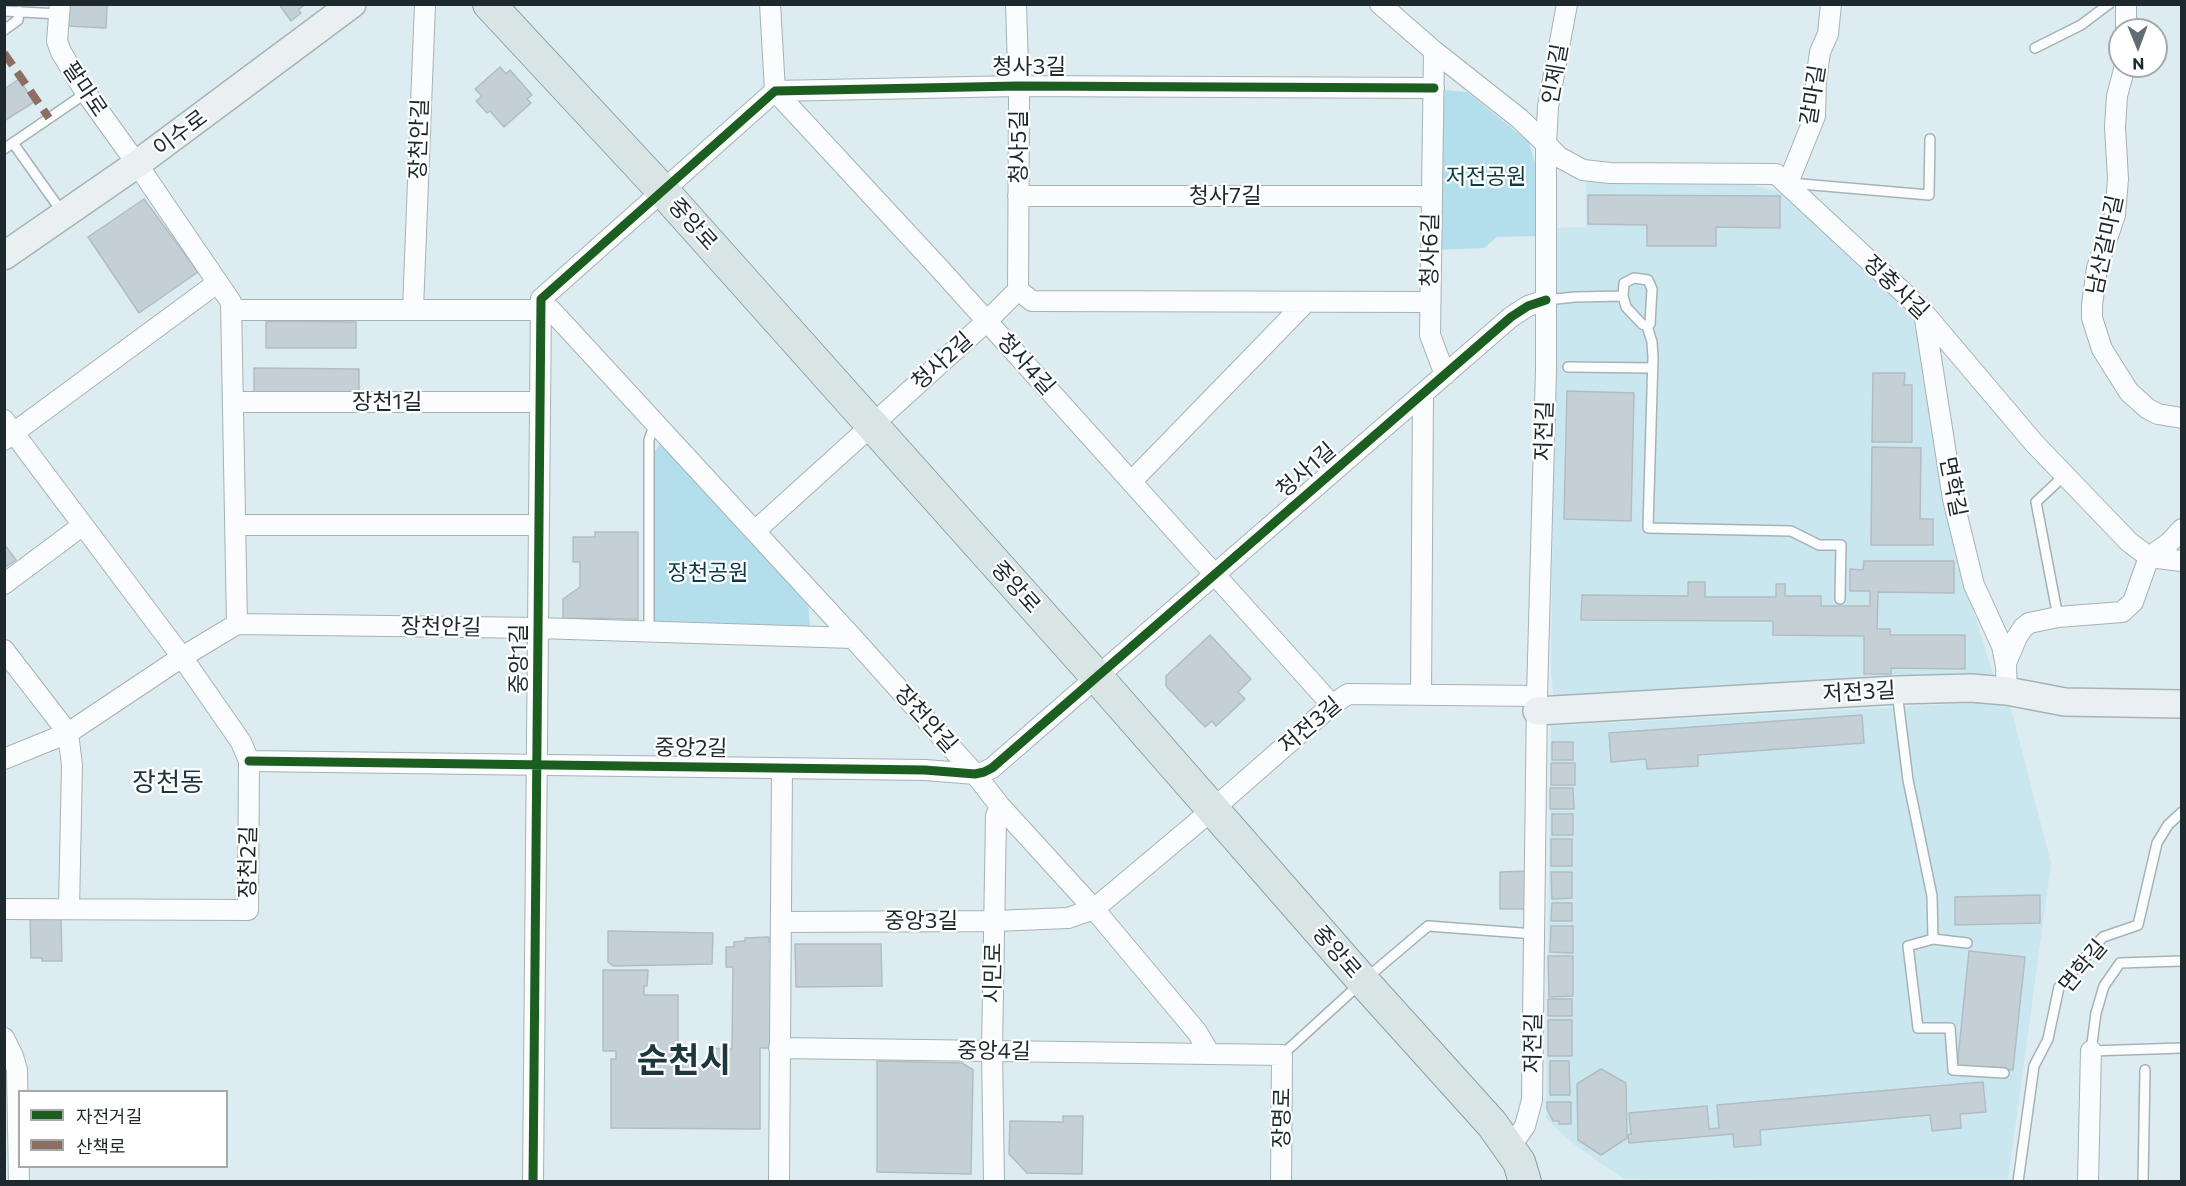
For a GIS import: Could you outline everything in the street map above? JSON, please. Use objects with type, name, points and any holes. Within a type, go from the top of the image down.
[{"type":"main road","name":"중앙로","points":[[489,4],[663,191],[1097,677],[1362,981],[1492,1124],[1519,1162],[1526,1182]]},
{"type":"main road","points":[[517,4],[537,56]]},
{"type":"street","name":"장천안길","points":[[413,309],[425,4]]},
{"type":"street","points":[[232,310],[541,310],[541,299],[775,91],[770,4]]},
{"type":"street","name":"청사5길","points":[[1016,4],[1018,290]]},
{"type":"street","points":[[1380,4],[1434,51],[1521,118],[1546,144]]},
{"type":"street","name":"인제길","points":[[1546,144],[1548,107],[1567,4]]},
{"type":"street","name":"갈마길","points":[[1788,183],[1815,116],[1820,52],[1828,34],[1831,4]]},
{"type":"street","name":"이수로","points":[[4,256],[137,164],[346,7]]},
{"type":"street","name":"팔마로","points":[[59,9],[58,45],[86,93],[137,164]]},
{"type":"street","name":"청사6길","points":[[1434,51],[1430,335],[1445,375]]},
{"type":"street","name":"남산갈마길","points":[[2122,78],[2116,106],[2115,127],[2118,196],[2115,215],[2097,268],[2092,318],[2102,349],[2129,392],[2148,409],[2158,414],[2181,418]]},
{"type":"street","name":"청사3길","points":[[775,91],[1018,86],[1434,88]]},
{"type":"street","name":"청사4길","points":[[775,91],[987,321],[1332,705]]},
{"type":"street","name":"정충사길","points":[[1546,144],[1559,157],[1584,170],[1610,173],[1776,174],[1924,313],[2034,442],[2129,542],[2149,557]]},
{"type":"street","name":"저전길","points":[[1510,1147],[1525,1126],[1532,1100],[1537,703],[1546,370],[1546,144]]},
{"type":"street","points":[[4,759],[68,733],[182,657],[237,624],[231,302],[137,164]]},
{"type":"street","name":"청사7길","points":[[1018,196],[1431,196]]},
{"type":"street","points":[[8,431],[217,283]]},
{"type":"street","points":[[1018,290],[1032,302],[1429,302]]},
{"type":"street","name":"청사2길","points":[[755,531],[987,321],[1018,290]]},
{"type":"street","name":"청사1길","points":[[1097,677],[1511,317],[1528,306],[1546,300]]},
{"type":"street","points":[[1132,481],[1306,302]]},
{"type":"street","name":"장천안길","points":[[541,310],[551,310],[975,774]]},
{"type":"street","name":"중앙1길","points":[[533,1182],[541,310]]},
{"type":"street","name":"면학길","points":[[1924,313],[1953,499],[1974,585],[2002,646],[2006,663],[2007,691]]},
{"type":"street","points":[[1421,694],[1424,394]]},
{"type":"street","name":"장천1길","points":[[234,402],[540,402]]},
{"type":"street","name":"장천2길","points":[[4,909],[248,910],[249,761],[241,742],[182,657],[83,525],[8,431]]},
{"type":"street","points":[[4,584],[83,525]]},
{"type":"street","points":[[235,525],[539,525]]},
{"type":"street","points":[[2006,663],[2023,628],[2029,623],[2058,617],[2122,612],[2133,602],[2149,557],[2169,543],[2181,529]]},
{"type":"street","points":[[2149,557],[2181,561]]},
{"type":"street","name":"장천안길","points":[[237,624],[538,628],[853,638]]},
{"type":"street","points":[[4,650],[68,733],[72,765],[69,909]]},
{"type":"street","points":[[1097,677],[992,768],[975,774],[1000,806],[1094,909],[1197,1032],[1210,1054]]},
{"type":"street","name":"저전3길","points":[[1212,810],[1332,705],[1348,694],[1421,694],[1537,703],[1971,688],[2007,691],[2065,702],[2181,704]]},
{"type":"street","name":"중앙2길","points":[[249,761],[925,770],[975,774]]},
{"type":"street","points":[[778,1182],[783,769]]},
{"type":"street","name":"시민로","points":[[994,1182],[992,1050],[994,921],[996,816],[1000,806]]},
{"type":"street","name":"중앙3길","points":[[782,922],[994,921],[1068,918],[1094,909],[1212,810]]},
{"type":"street","points":[[5,1039],[17,1070],[18,1126]]},
{"type":"street","name":"중앙4길","points":[[779,1048],[1282,1055]]},
{"type":"street","points":[[2088,1182],[2091,1051]]},
{"type":"street","name":"장명로","points":[[1281,1182],[1282,1055]]},
{"type":"lane","points":[[2036,48],[2088,21],[2109,4]]},
{"type":"lane","points":[[4,11],[59,9]]},
{"type":"lane","points":[[4,30],[18,20],[19,12]]},
{"type":"lane","points":[[64,215],[9,146],[86,93]]},
{"type":"lane","points":[[1788,183],[1929,195],[1930,139]]},
{"type":"lane","points":[[1647,326],[1650,324],[1652,289],[1647,280],[1634,278],[1623,283],[1626,307],[1642,324],[1647,326],[1652,342],[1648,528],[1791,531],[1819,545],[1841,546],[1840,599]]},
{"type":"lane","points":[[1546,300],[1623,296]]},
{"type":"lane","points":[[1568,367],[1652,368]]},
{"type":"lane","points":[[649,632],[649,440],[655,423]]},
{"type":"lane","points":[[2058,617],[2036,502],[2066,474]]},
{"type":"lane","points":[[1897,690],[1908,780],[1932,896],[1934,939]]},
{"type":"lane","name":"면학길","points":[[2018,1182],[2034,1066],[2048,1039],[2059,987],[2103,937],[2138,925],[2157,843],[2168,825],[2181,812]]},
{"type":"lane","points":[[1282,1055],[1362,981],[1428,926],[1535,934]]},
{"type":"lane","points":[[1967,943],[1934,939],[1908,946],[1918,1028],[1950,1028],[1953,1070],[2004,1073]]},
{"type":"lane","points":[[2181,962],[2120,963],[2104,986],[2091,1051],[2181,1048]]},
{"type":"lane","points":[[2143,1182],[2145,1070]]},
{"type":"shaded area","points":[[1586,182],[1749,184],[1778,192],[1791,200],[1910,310],[1916,320],[1962,574],[1993,674],[1974,678],[1554,701],[1551,669],[1556,228],[1586,227]]},
{"type":"shaded area","points":[[2009,701],[2051,863],[2008,1181],[1624,1179],[1575,1145],[1546,1119],[1551,726]]},
{"type":"green space","name":"저전공원","points":[[1444,90],[1467,92],[1529,142],[1537,171],[1537,236],[1497,237],[1484,248],[1434,250],[1438,93]]},
{"type":"green space","name":"장천공원","points":[[660,444],[808,599],[810,629],[653,628],[654,453]]},
{"type":"building","points":[[68,4],[107,4],[106,28],[67,26]]},
{"type":"building","points":[[279,4],[306,4],[298,10],[301,13],[291,21]]},
{"type":"building","points":[[500,67],[506,74],[510,70],[532,95],[527,99],[531,103],[504,127],[490,111],[487,113],[476,101],[482,96],[475,89]]},
{"type":"building","points":[[19,79],[34,102],[4,121],[4,89]]},
{"type":"building","points":[[1588,195],[1780,196],[1780,228],[1716,227],[1716,246],[1647,246],[1647,225],[1588,224]]},
{"type":"building","points":[[144,199],[198,272],[139,313],[88,237]]},
{"type":"building","points":[[266,321],[356,322],[356,348],[266,348]]},
{"type":"building","points":[[254,368],[359,369],[359,395],[254,395]]},
{"type":"building","points":[[1873,373],[1905,373],[1904,385],[1912,385],[1912,442],[1872,442]]},
{"type":"building","points":[[1567,391],[1634,393],[1631,521],[1564,519]]},
{"type":"building","points":[[1872,447],[1921,448],[1920,519],[1933,519],[1933,545],[1871,545]]},
{"type":"building","points":[[595,532],[638,532],[638,619],[563,618],[563,599],[580,587],[580,562],[573,562],[573,537],[595,537]]},
{"type":"building","points":[[4,544],[16,560],[4,568]]},
{"type":"building","points":[[1864,561],[1954,561],[1954,593],[1878,592],[1877,629],[1890,629],[1890,635],[1965,635],[1965,669],[1891,668],[1891,674],[1864,674],[1864,636],[1773,635],[1773,621],[1581,620],[1582,595],[1688,596],[1688,582],[1705,582],[1705,597],[1776,597],[1776,584],[1785,584],[1785,596],[1821,596],[1821,606],[1870,606],[1870,591],[1850,591],[1850,569],[1863,570]]},
{"type":"building","points":[[1210,635],[1251,679],[1238,692],[1245,699],[1216,726],[1212,721],[1205,727],[1166,686],[1166,676]]},
{"type":"building","points":[[1862,715],[1864,743],[1698,755],[1698,766],[1647,769],[1646,759],[1611,762],[1609,733]]},
{"type":"building","points":[[1552,742],[1573,742],[1573,760],[1552,760]]},
{"type":"building","points":[[1551,763],[1575,763],[1575,785],[1551,785]]},
{"type":"building","points":[[1550,788],[1573,788],[1574,809],[1550,809]]},
{"type":"building","points":[[1552,814],[1573,814],[1573,835],[1552,835]]},
{"type":"building","points":[[1551,839],[1572,839],[1572,866],[1551,866]]},
{"type":"building","points":[[1530,871],[1530,909],[1500,909],[1500,872]]},
{"type":"building","points":[[1551,872],[1572,872],[1572,898],[1552,899]]},
{"type":"building","points":[[2040,895],[2040,923],[1955,925],[1955,897]]},
{"type":"building","points":[[1552,903],[1572,903],[1572,921],[1551,921]]},
{"type":"building","points":[[30,917],[61,917],[62,961],[42,961],[42,958],[31,958]]},
{"type":"building","points":[[1551,926],[1573,926],[1573,953],[1550,952]]},
{"type":"building","points":[[608,931],[713,933],[712,964],[613,966],[608,962]]},
{"type":"building","points":[[769,937],[769,942],[775,942],[779,1048],[760,1048],[760,1129],[611,1128],[611,1059],[616,1059],[616,1051],[603,1051],[603,970],[648,970],[644,995],[678,995],[678,1056],[692,1056],[691,1069],[708,1069],[708,1048],[732,1049],[733,967],[726,967],[726,947],[734,947],[734,942],[745,941],[745,938]]},
{"type":"building","points":[[795,944],[881,944],[882,986],[796,987]]},
{"type":"building","points":[[1969,951],[2025,957],[2013,1070],[1987,1067],[1986,1075],[1957,1068]]},
{"type":"building","points":[[1548,956],[1573,956],[1573,996],[1549,997]]},
{"type":"building","points":[[1548,999],[1572,999],[1572,1016],[1548,1016]]},
{"type":"building","points":[[1548,1020],[1572,1020],[1572,1056],[1548,1056]]},
{"type":"building","points":[[877,1061],[962,1063],[973,1070],[971,1174],[877,1172]]},
{"type":"building","points":[[1550,1061],[1569,1061],[1570,1095],[1550,1095]]},
{"type":"building","points":[[1601,1069],[1626,1083],[1627,1138],[1601,1155],[1578,1140],[1577,1084]]},
{"type":"building","points":[[1983,1082],[1986,1112],[1960,1114],[1961,1128],[1932,1131],[1930,1115],[1760,1130],[1761,1145],[1734,1147],[1733,1134],[1629,1143],[1628,1135],[1631,1134],[1629,1113],[1707,1106],[1709,1129],[1719,1128],[1717,1105]]},
{"type":"building","points":[[1547,1102],[1571,1102],[1571,1124],[1559,1124],[1559,1121],[1553,1121],[1547,1109]]},
{"type":"building","points":[[1063,1116],[1083,1116],[1082,1174],[1027,1173],[1009,1154],[1010,1121],[1063,1122]]},
{"type":"marked path","points":[[4,53],[49,118]]},
{"type":"cycle path","points":[[533,1182],[541,299],[775,91],[1018,86],[1434,88]]},
{"type":"cycle path","points":[[249,761],[925,770],[975,774],[984,772],[992,768],[1511,317],[1528,306],[1546,300]]},
{"type":"district","name":"장천동","points":[[168,782]]},
{"type":"district","name":"순천시","points":[[684,1061]]}]
